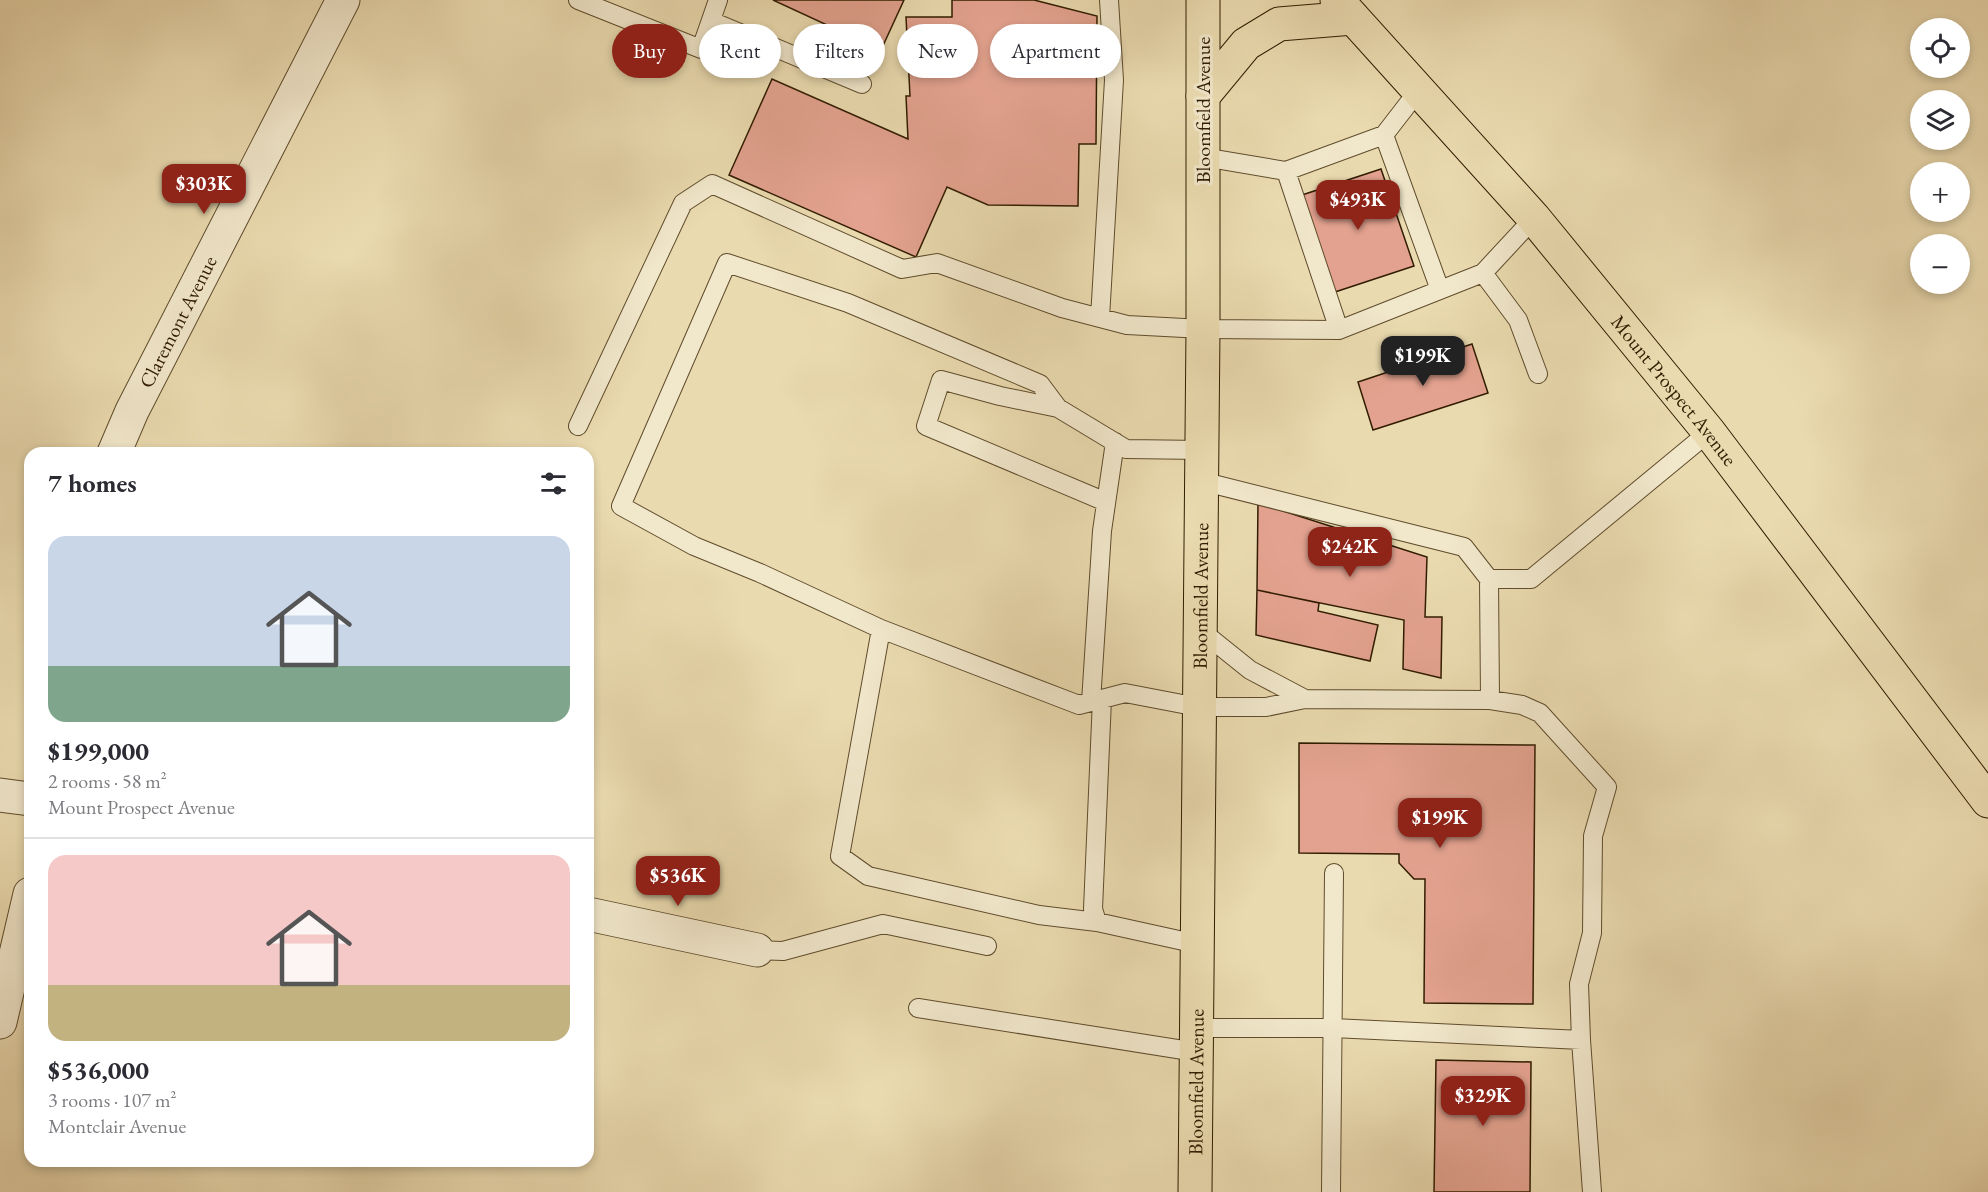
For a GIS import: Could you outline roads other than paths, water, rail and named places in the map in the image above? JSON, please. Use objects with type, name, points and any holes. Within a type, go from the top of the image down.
[{"type":"main road","name":"Bloomfield Avenue","points":[[1195,1192],[1203,329],[1203,0]]},
{"type":"main road","points":[[1203,96],[1246,44],[1279,24],[1345,9]]},
{"type":"main road","name":"Mount Prospect Avenue","points":[[1345,9],[1534,218],[1709,432],[1988,801]]},
{"type":"street","name":"Claremont Avenue","points":[[117,447],[132,411],[343,0]]},
{"type":"street","points":[[0,795],[24,798]]},
{"type":"street","points":[[594,915],[757,950]]},
{"type":"street","points":[[0,1022],[24,920]]},
{"type":"lane","points":[[578,0],[701,49],[718,0]]},
{"type":"lane","points":[[1100,318],[1114,80],[1109,0]]},
{"type":"lane","points":[[711,21],[862,84]]},
{"type":"lane","points":[[1203,157],[1286,171],[1383,135],[1418,91]]},
{"type":"lane","points":[[1383,135],[1440,290]]},
{"type":"lane","points":[[1286,171],[1339,330]]},
{"type":"lane","points":[[578,426],[683,203],[712,184],[902,269],[937,263],[1062,308],[1127,326],[1339,330],[1483,273],[1534,218]]},
{"type":"lane","points":[[1058,408],[1040,384],[848,303],[727,263],[621,506],[694,546],[760,573],[881,629],[1079,705],[1125,693],[1198,707],[1266,707],[1305,699],[1490,700],[1522,705],[1540,714],[1607,787],[1593,836],[1592,933],[1579,984],[1592,1192]]},
{"type":"lane","points":[[1483,273],[1518,320],[1538,374]]},
{"type":"lane","points":[[1106,502],[926,426],[940,380],[1058,408],[1126,449],[1201,465],[1464,547],[1489,579],[1490,700]]},
{"type":"lane","points":[[1489,579],[1531,579],[1709,432]]},
{"type":"lane","points":[[1097,922],[1093,909],[1097,700],[1106,502],[1114,442]]},
{"type":"lane","points":[[881,629],[840,856],[868,876],[1039,915],[1097,922],[1197,944]]},
{"type":"lane","points":[[1199,629],[1250,670],[1305,699]]},
{"type":"lane","points":[[1331,1192],[1334,873]]},
{"type":"lane","points":[[757,950],[783,951],[883,924],[987,946]]},
{"type":"lane","points":[[918,1008],[1196,1040],[1333,1028],[1581,1040]]}]
